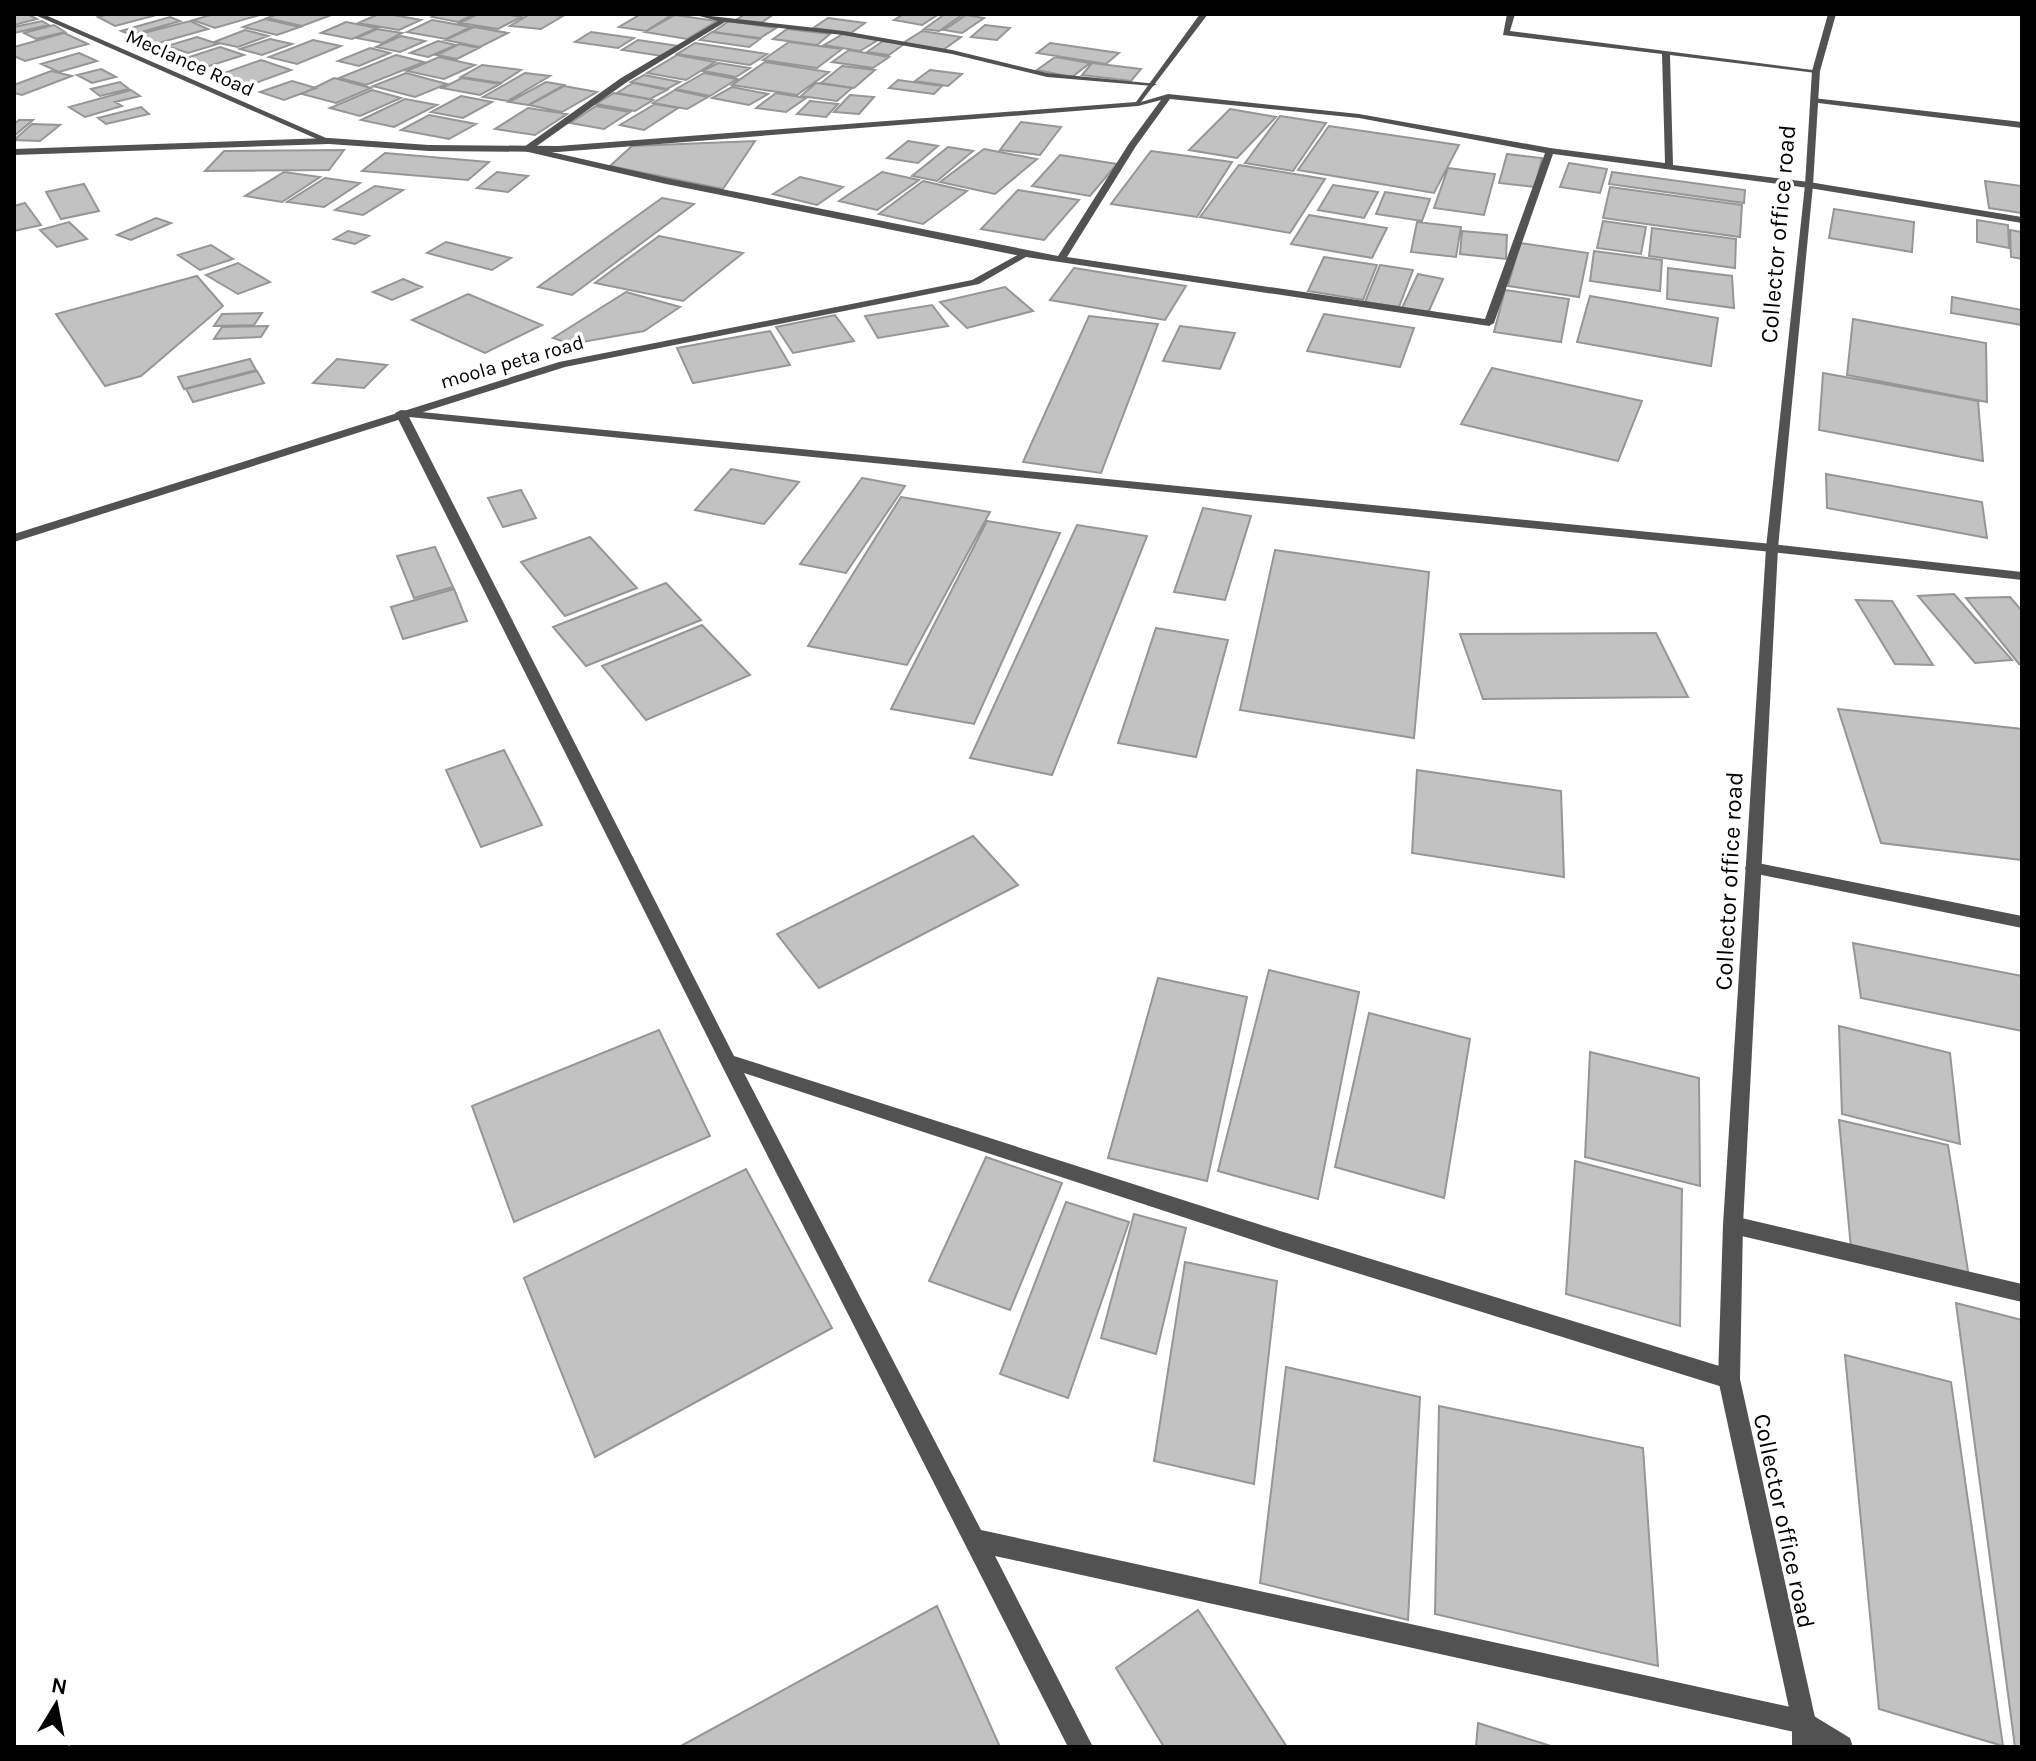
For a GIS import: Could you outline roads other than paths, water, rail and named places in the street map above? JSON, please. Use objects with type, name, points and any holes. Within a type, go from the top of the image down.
[{"type":"street","points":[[696,14],[875,38],[1047,75],[1153,84]]},
{"type":"street","points":[[764,24],[776,14]]},
{"type":"street","points":[[1138,104],[1204,14]]},
{"type":"street","points":[[1511,14],[1506,33],[1816,71]]},
{"type":"street","name":"Collector office road","points":[[1804,1747],[1804,1722],[1729,1379],[1733,1225],[1772,548],[1809,185],[1816,71],[1832,14]]},
{"type":"street","name":"Meclance Road","points":[[43,15],[329,141]]},
{"type":"street","points":[[527,149],[624,80],[724,20]]},
{"type":"street","points":[[1666,54],[1669,166]]},
{"type":"street","points":[[14,152],[329,141],[429,148],[558,149],[1138,104],[1168,96],[1359,116],[1550,151],[1809,185],[2022,220]]},
{"type":"street","points":[[1061,259],[1132,145],[1168,96]]},
{"type":"street","points":[[1813,100],[2022,125]]},
{"type":"street","points":[[527,149],[666,181],[1026,254],[1489,323],[1550,151]]},
{"type":"street","name":"moola peta road","points":[[14,538],[563,364],[975,282],[1026,254]]},
{"type":"street","points":[[401,413],[1772,548],[2022,576]]},
{"type":"street","points":[[401,413],[728,1061],[1081,1747]]},
{"type":"street","points":[[1753,868],[2022,922]]},
{"type":"street","points":[[728,1061],[1280,1240],[1729,1379]]},
{"type":"street","points":[[1733,1225],[2022,1293]]},
{"type":"street","points":[[974,1540],[1804,1722],[1841,1747]]}]
